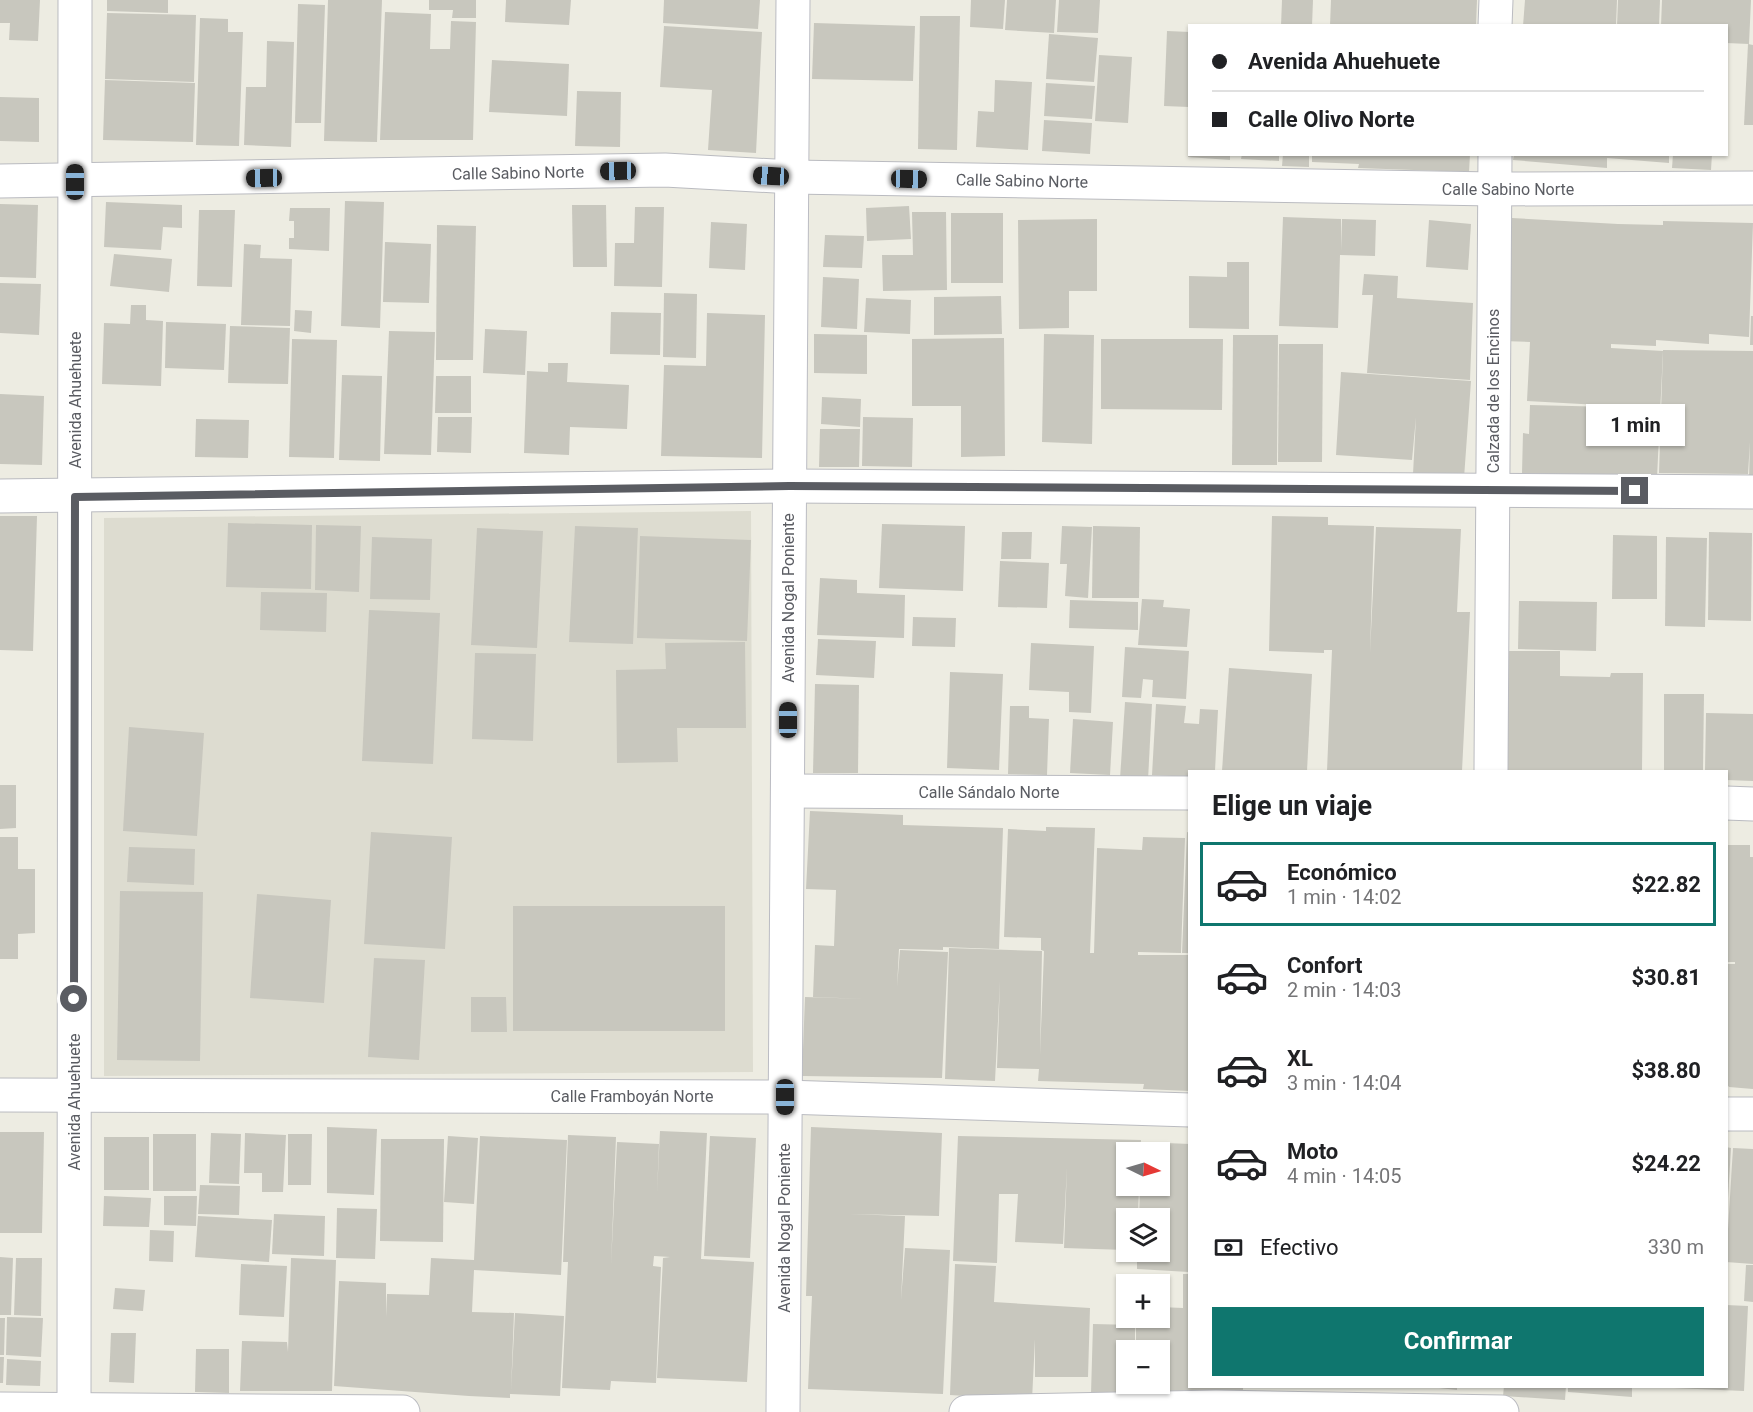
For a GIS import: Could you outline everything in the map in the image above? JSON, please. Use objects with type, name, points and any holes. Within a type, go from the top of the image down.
[{"type":"street","name":"Avenida Ahuehuete","points":[[74,1410],[75,0]]},
{"type":"street","name":"Avenida Nogal Poniente","points":[[783,1412],[793,0]]},
{"type":"street","points":[[1495,24],[1496,0]]},
{"type":"street","name":"Calzada de los Encinos","points":[[1491,770],[1495,156]]},
{"type":"street","name":"Calle Sabino Norte","points":[[0,181],[75,182],[665,170],[792,177],[1494,189],[1753,188]]},
{"type":"street","points":[[0,496],[75,497],[789,486],[1753,492]]},
{"type":"street","name":"Calle Sándalo Norte","points":[[788,791],[1188,793]]},
{"type":"street","points":[[1728,803],[1753,804]]},
{"type":"street","name":"Calle Framboyán Norte","points":[[0,1095],[785,1097],[1188,1110]]},
{"type":"street","points":[[1728,1114],[1753,1114]]},
{"type":"street","points":[[1488,1388],[1488,1412]]},
{"type":"street","points":[[966,1412],[1216,1407],[1502,1412]]},
{"type":"street","points":[[0,1409],[403,1412]]},
{"type":"shaded area","points":[[751,511],[753,1072],[104,1076],[104,518]]},
{"type":"building","points":[[0,0],[40,0],[38,41],[9,40],[10,23],[0,23]]},
{"type":"building","points":[[107,0],[168,0],[168,13],[107,11]]},
{"type":"building","points":[[328,0],[382,0],[377,142],[324,141]]},
{"type":"building","points":[[429,0],[476,0],[476,18],[452,18],[453,10],[429,10]]},
{"type":"building","points":[[506,0],[571,0],[569,25],[505,22]]},
{"type":"building","points":[[664,0],[760,0],[758,29],[663,23]]},
{"type":"building","points":[[971,0],[1005,0],[1003,29],[970,27]]},
{"type":"building","points":[[1007,0],[1056,0],[1054,33],[1005,30]]},
{"type":"building","points":[[1059,0],[1100,0],[1098,33],[1057,32]]},
{"type":"building","points":[[1282,0],[1313,0],[1312,24],[1281,24]]},
{"type":"building","points":[[1331,0],[1477,0],[1476,24],[1330,24]]},
{"type":"building","points":[[1525,0],[1617,0],[1616,24],[1523,24]]},
{"type":"building","points":[[1618,0],[1660,0],[1659,24],[1617,24]]},
{"type":"building","points":[[1662,0],[1751,0],[1749,44],[1728,43],[1728,24],[1661,24]]},
{"type":"building","points":[[298,4],[325,5],[321,123],[295,123]]},
{"type":"building","points":[[385,12],[431,14],[430,49],[450,49],[451,21],[476,22],[473,140],[380,140]]},
{"type":"building","points":[[107,13],[196,15],[194,82],[105,79]]},
{"type":"building","points":[[920,16],[960,16],[957,150],[918,149]]},
{"type":"building","points":[[200,18],[228,19],[228,32],[243,32],[239,146],[196,145]]},
{"type":"building","points":[[814,23],[915,26],[913,81],[812,79]]},
{"type":"building","points":[[664,26],[762,32],[756,153],[708,150],[712,90],[660,87]]},
{"type":"building","points":[[1167,31],[1188,32],[1188,107],[1164,106]]},
{"type":"building","points":[[1049,34],[1098,38],[1094,82],[1046,79]]},
{"type":"building","points":[[267,41],[294,42],[291,147],[244,145],[246,87],[266,87]]},
{"type":"building","points":[[1748,44],[1753,45],[1753,125],[1744,125]]},
{"type":"building","points":[[1099,55],[1132,57],[1128,123],[1095,121]]},
{"type":"building","points":[[492,60],[569,64],[567,116],[489,112]]},
{"type":"building","points":[[105,80],[195,83],[193,142],[103,140]]},
{"type":"building","points":[[995,80],[1032,82],[1028,150],[976,147],[978,111],[994,112]]},
{"type":"building","points":[[1046,83],[1095,86],[1092,119],[1044,116]]},
{"type":"building","points":[[577,91],[621,92],[620,147],[575,146]]},
{"type":"building","points":[[0,97],[39,98],[39,142],[0,141]]},
{"type":"building","points":[[1044,120],[1092,123],[1090,154],[1042,151]]},
{"type":"building","points":[[1230,156],[1230,160],[1188,157]]},
{"type":"building","points":[[1242,156],[1279,156],[1279,161],[1241,159]]},
{"type":"building","points":[[1283,156],[1309,156],[1309,167],[1282,166]]},
{"type":"building","points":[[1312,156],[1470,156],[1469,172],[1358,168],[1359,164],[1312,162]]},
{"type":"building","points":[[1514,156],[1669,156],[1669,163],[1607,158],[1607,168],[1513,160]]},
{"type":"building","points":[[1673,156],[1712,156],[1711,170],[1672,168]]},
{"type":"building","points":[[345,201],[384,202],[380,328],[341,326]]},
{"type":"building","points":[[106,202],[182,205],[182,228],[163,227],[161,250],[104,247]]},
{"type":"building","points":[[0,204],[38,205],[36,278],[0,277]]},
{"type":"building","points":[[572,205],[606,205],[607,267],[573,267]]},
{"type":"building","points":[[909,206],[911,239],[867,241],[866,208]]},
{"type":"building","points":[[635,207],[664,207],[662,287],[614,286],[615,243],[634,243]]},
{"type":"building","points":[[290,208],[330,208],[329,251],[289,249],[289,238],[294,238],[294,221],[289,221]]},
{"type":"building","points":[[199,210],[235,210],[232,287],[197,286]]},
{"type":"building","points":[[912,212],[946,212],[947,290],[883,291],[882,255],[913,255]]},
{"type":"building","points":[[951,213],[1003,213],[1003,283],[951,283]]},
{"type":"building","points":[[1283,217],[1341,219],[1341,251],[1342,219],[1376,220],[1375,256],[1340,255],[1338,328],[1279,326]]},
{"type":"building","points":[[1512,218],[1663,225],[1663,221],[1753,223],[1749,337],[1709,334],[1709,344],[1656,340],[1656,346],[1611,344],[1611,348],[1663,351],[1657,478],[1522,473],[1523,433],[1529,434],[1530,405],[1654,408],[1527,401],[1530,342],[1502,341]]},
{"type":"building","points":[[1097,219],[1097,291],[1069,291],[1069,328],[1019,329],[1018,220]]},
{"type":"building","points":[[1429,220],[1471,224],[1468,270],[1426,267]]},
{"type":"building","points":[[711,222],[747,224],[745,270],[709,268]]},
{"type":"building","points":[[437,225],[476,226],[473,360],[436,360]]},
{"type":"building","points":[[825,235],[864,236],[862,268],[823,267]]},
{"type":"building","points":[[385,242],[431,244],[429,303],[383,302]]},
{"type":"building","points":[[244,244],[261,245],[260,258],[292,259],[290,326],[241,325]]},
{"type":"building","points":[[114,254],[172,259],[169,292],[110,286]]},
{"type":"building","points":[[1227,262],[1249,262],[1249,329],[1189,328],[1189,276],[1227,277]]},
{"type":"building","points":[[1364,274],[1398,276],[1397,298],[1473,303],[1470,380],[1367,373],[1373,295],[1362,295]]},
{"type":"building","points":[[823,277],[859,279],[857,329],[821,327]]},
{"type":"building","points":[[0,283],[41,284],[39,335],[0,333]]},
{"type":"building","points":[[664,293],[697,294],[696,358],[663,357]]},
{"type":"building","points":[[1001,296],[1002,334],[934,335],[934,297]]},
{"type":"building","points":[[866,298],[911,300],[910,334],[864,332]]},
{"type":"building","points":[[131,305],[146,305],[146,320],[163,321],[161,386],[102,384],[104,323],[130,324]]},
{"type":"building","points":[[295,310],[312,311],[311,333],[294,331]]},
{"type":"building","points":[[611,312],[661,313],[660,355],[610,354]]},
{"type":"building","points":[[707,313],[765,315],[762,458],[661,456],[664,365],[706,366]]},
{"type":"building","points":[[1751,316],[1753,316],[1753,345],[1750,345]]},
{"type":"building","points":[[166,322],[226,324],[224,370],[165,368]]},
{"type":"building","points":[[230,326],[290,328],[288,384],[228,383]]},
{"type":"building","points":[[485,329],[527,331],[525,375],[483,373]]},
{"type":"building","points":[[389,331],[435,332],[431,455],[384,454]]},
{"type":"building","points":[[814,334],[867,335],[867,374],[814,373]]},
{"type":"building","points":[[1044,334],[1094,335],[1092,444],[1042,442]]},
{"type":"building","points":[[1233,335],[1278,335],[1277,465],[1232,465]]},
{"type":"building","points":[[1004,338],[1005,456],[961,457],[961,406],[912,406],[912,339]]},
{"type":"building","points":[[292,339],[337,340],[334,458],[289,457]]},
{"type":"building","points":[[1101,339],[1223,339],[1222,410],[1101,409]]},
{"type":"building","points":[[1279,344],[1323,344],[1322,462],[1278,462]]},
{"type":"building","points":[[1663,350],[1753,351],[1753,479],[1749,479],[1750,442],[1748,474],[1659,473]]},
{"type":"building","points":[[548,363],[568,363],[567,382],[629,385],[627,429],[570,427],[569,455],[524,453],[527,371],[548,372]]},
{"type":"building","points":[[1341,372],[1471,381],[1464,478],[1413,474],[1416,417],[1412,460],[1336,455]]},
{"type":"building","points":[[342,375],[382,376],[380,461],[339,460]]},
{"type":"building","points":[[436,376],[471,376],[471,413],[435,413]]},
{"type":"building","points":[[0,394],[44,396],[42,465],[0,464]]},
{"type":"building","points":[[822,397],[861,399],[860,427],[821,424]]},
{"type":"building","points":[[438,417],[472,417],[471,453],[437,452]]},
{"type":"building","points":[[863,417],[913,418],[912,467],[862,466]]},
{"type":"building","points":[[196,419],[249,420],[248,458],[195,457]]},
{"type":"building","points":[[820,429],[860,429],[859,467],[819,467]]},
{"type":"building","points":[[0,516],[37,516],[33,651],[0,650]]},
{"type":"building","points":[[1272,516],[1328,517],[1328,525],[1374,526],[1370,653],[1376,527],[1461,529],[1457,612],[1470,612],[1462,770],[1327,770],[1332,650],[1324,650],[1324,653],[1269,651]]},
{"type":"building","points":[[228,523],[312,525],[311,589],[226,587]]},
{"type":"building","points":[[882,524],[965,526],[963,591],[879,588]]},
{"type":"building","points":[[316,525],[361,526],[359,592],[315,590]]},
{"type":"building","points":[[575,526],[638,528],[633,644],[569,642]]},
{"type":"building","points":[[1062,526],[1092,527],[1088,598],[1065,596],[1067,564],[1060,564]]},
{"type":"building","points":[[1093,526],[1140,527],[1139,598],[1092,598]]},
{"type":"building","points":[[477,528],[543,531],[537,648],[471,645]]},
{"type":"building","points":[[1002,532],[1032,532],[1031,559],[1001,559]]},
{"type":"building","points":[[1709,532],[1752,533],[1751,621],[1708,620]]},
{"type":"building","points":[[1613,535],[1657,536],[1657,599],[1612,599]]},
{"type":"building","points":[[640,536],[751,540],[747,641],[637,638]]},
{"type":"building","points":[[372,537],[432,539],[430,600],[370,599]]},
{"type":"building","points":[[1666,537],[1707,538],[1705,627],[1665,626]]},
{"type":"building","points":[[1000,561],[1049,563],[1047,608],[998,607]]},
{"type":"building","points":[[820,578],[857,580],[857,593],[905,595],[904,638],[817,635]]},
{"type":"building","points":[[261,592],[327,593],[326,632],[260,630]]},
{"type":"building","points":[[1142,599],[1164,600],[1163,607],[1190,609],[1187,647],[1138,645]]},
{"type":"building","points":[[1070,600],[1138,602],[1138,630],[1069,628]]},
{"type":"building","points":[[1519,601],[1597,602],[1596,651],[1518,649]]},
{"type":"building","points":[[369,610],[440,613],[433,764],[362,761]]},
{"type":"building","points":[[913,617],[956,618],[955,647],[912,646]]},
{"type":"building","points":[[818,639],[876,641],[874,678],[816,675]]},
{"type":"building","points":[[745,642],[746,728],[677,728],[678,762],[617,763],[616,670],[666,669],[665,643]]},
{"type":"building","points":[[1031,643],[1094,646],[1091,713],[1069,712],[1069,692],[1029,690]]},
{"type":"building","points":[[1125,647],[1189,651],[1186,699],[1152,697],[1153,680],[1143,679],[1141,698],[1122,697]]},
{"type":"building","points":[[1509,651],[1560,651],[1560,676],[1610,677],[1611,673],[1643,673],[1642,770],[1507,770]]},
{"type":"building","points":[[475,653],[536,654],[533,741],[472,739]]},
{"type":"building","points":[[1229,668],[1312,674],[1307,770],[1222,770]]},
{"type":"building","points":[[950,672],[1003,674],[999,770],[947,768]]},
{"type":"building","points":[[815,684],[859,685],[858,773],[813,773]]},
{"type":"building","points":[[1664,694],[1704,694],[1703,770],[1664,770]]},
{"type":"building","points":[[1125,702],[1152,704],[1148,780],[1120,779]]},
{"type":"building","points":[[1156,704],[1186,706],[1184,723],[1199,724],[1200,709],[1218,710],[1215,770],[1188,770],[1188,777],[1152,775]]},
{"type":"building","points":[[1010,706],[1029,706],[1029,718],[1049,719],[1047,775],[1008,774]]},
{"type":"building","points":[[1706,713],[1753,714],[1753,781],[1728,780],[1728,770],[1705,770]]},
{"type":"building","points":[[1073,719],[1113,722],[1110,775],[1070,773]]},
{"type":"building","points":[[129,727],[204,733],[197,836],[123,831]]},
{"type":"building","points":[[0,785],[16,785],[16,828],[0,829]]},
{"type":"building","points":[[810,811],[903,815],[903,825],[1003,828],[999,949],[943,947],[943,950],[899,949],[897,987],[900,950],[948,952],[942,1078],[802,1076],[805,997],[867,999],[813,997],[815,945],[834,946],[836,890],[806,889]]},
{"type":"building","points":[[1046,827],[1095,828],[1090,953],[1094,953],[1097,848],[1142,850],[1143,837],[1185,838],[1181,953],[1138,952],[1138,955],[1188,955],[1188,1091],[1143,1089],[1144,1084],[1038,1081],[1039,1069],[997,1068],[1000,981],[995,1081],[945,1079],[949,948],[1042,951],[1040,1055],[1044,951],[1041,950],[1041,938],[1004,937],[1008,829],[1046,831]]},
{"type":"building","points":[[371,832],[452,837],[445,949],[364,944]]},
{"type":"building","points":[[1187,832],[1188,953],[1182,953]]},
{"type":"building","points":[[0,837],[18,837],[18,869],[35,869],[35,933],[18,934],[18,959],[0,959]]},
{"type":"building","points":[[1728,845],[1750,845],[1750,857],[1753,857],[1753,1089],[1728,1086],[1728,964],[1735,964],[1735,962],[1728,962]]},
{"type":"building","points":[[129,847],[195,849],[194,885],[127,882]]},
{"type":"building","points":[[120,891],[203,892],[200,1061],[117,1060]]},
{"type":"building","points":[[257,894],[331,900],[324,1003],[250,998]]},
{"type":"building","points":[[513,906],[725,906],[725,1031],[513,1031]]},
{"type":"building","points":[[374,958],[425,960],[419,1060],[368,1057]]},
{"type":"building","points":[[471,997],[506,997],[507,1032],[471,1032]]},
{"type":"building","points":[[327,1127],[377,1129],[374,1195],[327,1193]]},
{"type":"building","points":[[811,1127],[942,1133],[939,1216],[849,1214],[905,1216],[901,1300],[905,1248],[950,1250],[943,1394],[808,1389],[812,1296],[806,1296]]},
{"type":"building","points":[[660,1131],[707,1133],[701,1259],[754,1262],[747,1382],[657,1378],[663,1258],[670,1257],[654,1256],[653,1266],[661,1267],[656,1383],[611,1381],[610,1390],[562,1388],[568,1262],[563,1262],[568,1135],[616,1137],[611,1265],[617,1142],[659,1144],[657,1194]]},
{"type":"building","points":[[0,1132],[44,1132],[42,1233],[0,1233]]},
{"type":"building","points":[[211,1133],[241,1134],[239,1184],[209,1183]]},
{"type":"building","points":[[245,1133],[286,1135],[283,1192],[262,1192],[262,1173],[244,1173]]},
{"type":"building","points":[[153,1134],[196,1134],[196,1191],[153,1191]]},
{"type":"building","points":[[288,1134],[312,1134],[311,1185],[288,1185]]},
{"type":"building","points":[[448,1136],[478,1138],[474,1204],[444,1202]]},
{"type":"building","points":[[480,1136],[567,1140],[561,1275],[474,1270],[472,1312],[514,1313],[511,1391],[515,1313],[564,1316],[560,1396],[510,1394],[510,1398],[334,1386],[339,1281],[386,1283],[386,1317],[387,1294],[429,1295],[431,1258],[474,1260]]},
{"type":"building","points":[[710,1136],[756,1138],[750,1258],[704,1256]]},
{"type":"building","points":[[958,1136],[1141,1140],[1141,1142],[1116,1142],[1116,1196],[1139,1196],[1138,1208],[1116,1208],[1116,1250],[1064,1248],[1067,1167],[1063,1244],[1015,1242],[1018,1194],[999,1194],[997,1263],[953,1261]]},
{"type":"building","points":[[104,1137],[149,1137],[149,1190],[104,1190]]},
{"type":"building","points":[[381,1139],[444,1139],[443,1242],[380,1241]]},
{"type":"building","points":[[1170,1143],[1188,1144],[1188,1272],[1137,1269],[1137,1262],[1170,1262],[1170,1208],[1139,1208],[1140,1196],[1170,1196]]},
{"type":"building","points":[[1728,1147],[1731,1148],[1728,1198]]},
{"type":"building","points":[[1733,1148],[1753,1149],[1753,1264],[1728,1262]]},
{"type":"building","points":[[200,1185],[240,1186],[239,1215],[198,1214]]},
{"type":"building","points":[[104,1196],[151,1198],[149,1227],[103,1226]]},
{"type":"building","points":[[164,1196],[197,1196],[196,1226],[164,1225]]},
{"type":"building","points":[[337,1208],[377,1209],[375,1259],[336,1258]]},
{"type":"building","points":[[274,1214],[325,1216],[324,1256],[272,1254]]},
{"type":"building","points":[[198,1216],[272,1220],[269,1262],[195,1257]]},
{"type":"building","points":[[150,1230],[174,1231],[173,1262],[149,1261]]},
{"type":"building","points":[[0,1257],[13,1258],[11,1315],[0,1315]]},
{"type":"building","points":[[16,1258],[42,1258],[41,1316],[14,1315]]},
{"type":"building","points":[[291,1258],[336,1260],[332,1391],[240,1391],[242,1341],[287,1342],[288,1352]]},
{"type":"building","points":[[241,1264],[287,1266],[284,1317],[239,1315]]},
{"type":"building","points":[[955,1264],[996,1266],[994,1302],[1090,1308],[1088,1377],[1035,1377],[1035,1339],[1032,1400],[950,1395]]},
{"type":"building","points":[[1746,1265],[1753,1265],[1753,1302],[1744,1301]]},
{"type":"building","points":[[1183,1274],[1188,1274],[1188,1388],[1243,1388],[1243,1399],[1091,1394],[1093,1324],[1116,1325],[1116,1328],[1135,1328],[1135,1340],[1116,1340],[1116,1394],[1170,1394],[1170,1340],[1136,1340],[1136,1328],[1170,1328],[1170,1307],[1183,1308]]},
{"type":"building","points":[[115,1288],[145,1290],[143,1311],[113,1309]]},
{"type":"building","points":[[1728,1305],[1748,1306],[1744,1391],[1674,1388],[1728,1388]]},
{"type":"building","points":[[7,1317],[43,1318],[41,1357],[6,1355]]},
{"type":"building","points":[[0,1318],[5,1318],[4,1355],[0,1355]]},
{"type":"building","points":[[111,1333],[136,1333],[134,1383],[109,1382]]},
{"type":"building","points":[[196,1349],[229,1349],[229,1393],[195,1392]]},
{"type":"building","points":[[0,1357],[4,1357],[3,1383],[0,1383]]},
{"type":"building","points":[[7,1359],[41,1361],[40,1386],[6,1385]]},
{"type":"building","points":[[1504,1388],[1566,1388],[1565,1400],[1503,1396]]},
{"type":"building","points":[[1568,1388],[1632,1388],[1632,1397],[1568,1392]]},
{"type":"route","points":[[74,999],[75,497],[789,486],[1635,491]]}]
